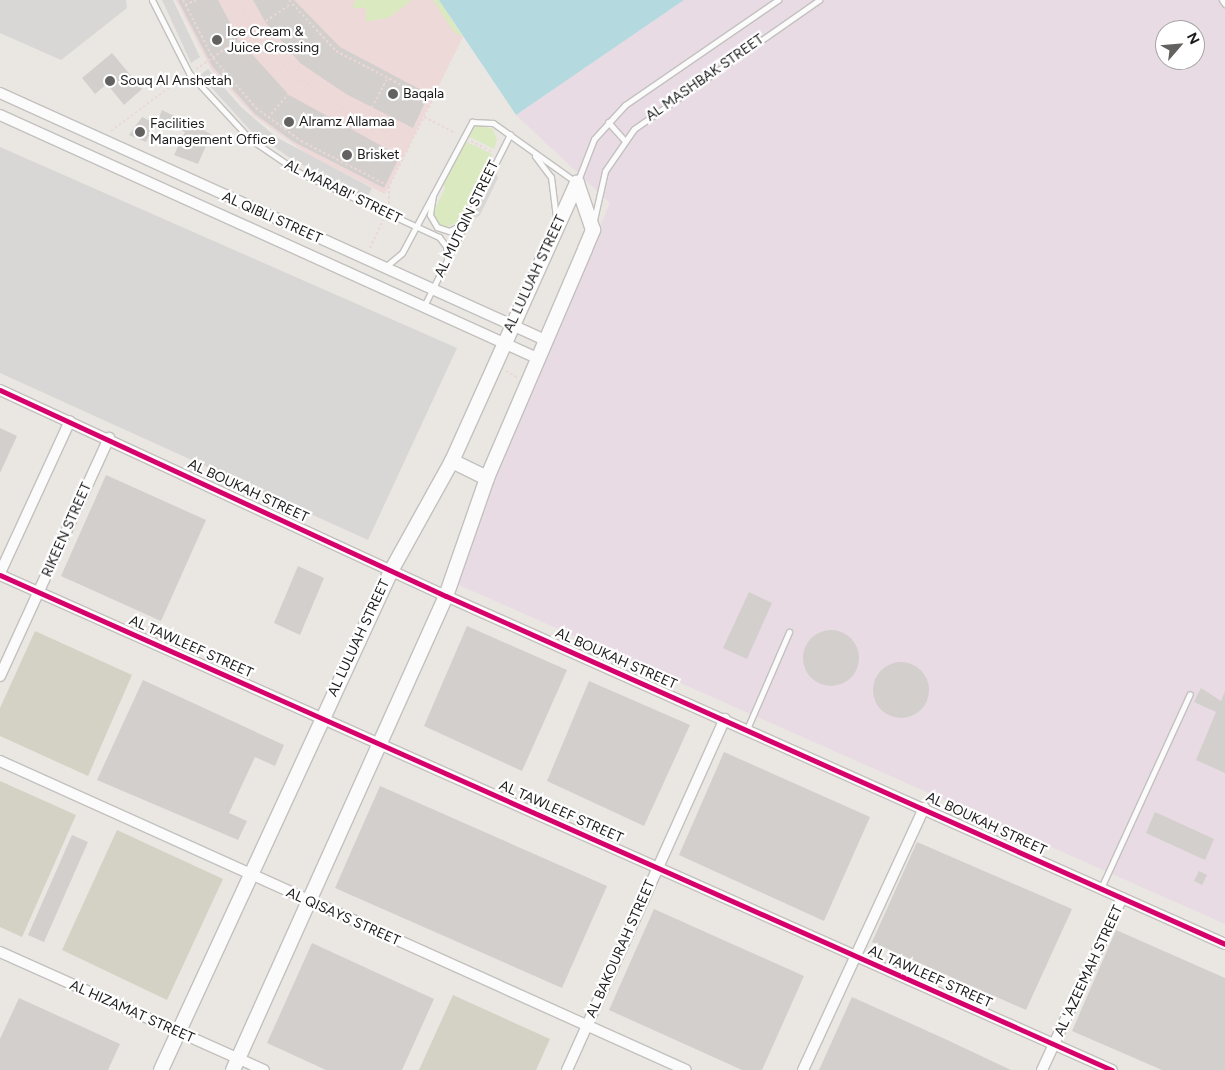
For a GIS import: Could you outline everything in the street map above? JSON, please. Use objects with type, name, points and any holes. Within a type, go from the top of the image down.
[{"type":"street","name":"AL QIBLI STREET","points":[[0,93],[104,144],[545,340]]},
{"type":"street","name":"AL QIBLI STREET","points":[[0,115],[425,304],[537,358]]},
{"type":"street","points":[[235,1064],[307,902],[383,743],[446,596],[487,478],[526,381],[592,230],[588,204],[577,183]]},
{"type":"street","name":"AL LULUAH STREET","points":[[161,1070],[322,717],[391,571],[452,461],[503,342],[577,183]]},
{"type":"street","name":"AL BOUKAH STREET","points":[[0,390],[109,438],[446,596],[1225,944]]},
{"type":"street","points":[[0,574],[70,421]]},
{"type":"street","name":"RIKEEN STREET","points":[[0,676],[109,438]]},
{"type":"street","points":[[452,461],[487,478]]},
{"type":"street","name":"AL TAWLEEF STREET","points":[[0,574],[383,743],[658,868],[1112,1070]]},
{"type":"street","name":"AL BAKOURAH STREET","points":[[567,1070],[725,719]]},
{"type":"street","name":"AL QISAYS STREET","points":[[0,761],[250,874],[307,902],[587,1024],[686,1070]]},
{"type":"street","points":[[803,1070],[924,808]]},
{"type":"street","name":"AL 'AZEEMAH STREET","points":[[1042,1070],[1122,898]]},
{"type":"street","name":"AL HIZAMAT STREET","points":[[0,952],[178,1033],[235,1064],[264,1070]]},
{"type":"lane","name":"AL MARABI' STREET","points":[[152,0],[190,73],[250,139],[300,173],[443,241],[447,258]]},
{"type":"lane","name":"AL MASHBAK STREET","points":[[577,183],[594,139],[608,122],[643,89],[778,0]]},
{"type":"lane","name":"AL MASHBAK STREET","points":[[592,230],[605,171],[624,140],[659,108],[819,0]]},
{"type":"lane","points":[[1222,0],[1225,4]]},
{"type":"lane","points":[[384,268],[402,253],[435,185],[472,122],[487,121],[510,134],[577,183]]},
{"type":"lane","points":[[608,122],[624,140]]},
{"type":"lane","name":"AL MUTQIN STREET","points":[[425,304],[463,224],[510,134]]},
{"type":"lane","points":[[528,149],[551,176],[557,209],[554,231]]},
{"type":"lane","points":[[435,185],[430,210],[434,224],[449,231],[463,224]]},
{"type":"lane","points":[[747,729],[789,632]]},
{"type":"lane","points":[[1100,888],[1190,694]]},
{"type":"path","points":[[183,0],[213,58],[268,118],[301,141],[389,186]]},
{"type":"path","points":[[185,5],[196,0]]},
{"type":"path","points":[[236,0],[253,29],[300,79],[365,121],[410,145]]},
{"type":"path","points":[[289,0],[336,50],[387,79],[432,101],[389,186],[389,208]]},
{"type":"path","points":[[196,69],[291,4]]},
{"type":"path","points":[[104,144],[115,124],[184,76]]},
{"type":"path","points":[[268,118],[300,79]]},
{"type":"path","points":[[365,121],[387,79]]},
{"type":"path","points":[[370,248],[383,220]]},
{"type":"path","points":[[493,366],[526,381]]},
{"type":"shaded area","points":[[0,0],[126,0],[127,8],[61,60],[0,33]]},
{"type":"shaded area","points":[[162,0],[173,0],[200,57],[191,63]]},
{"type":"shaded area","points":[[176,0],[439,0],[463,37],[385,194],[306,153],[254,116],[211,69]]},
{"type":"shaded area","points":[[684,0],[1225,0],[1225,924],[450,581],[610,203],[516,115]]},
{"type":"shaded area","points":[[208,69],[241,107],[276,137],[372,188],[367,198],[293,160],[250,130],[200,75]]},
{"type":"shaded area","points":[[0,147],[457,348],[368,540],[0,373]]},
{"type":"shaded area","points":[[495,170],[498,178],[480,215],[470,222]]},
{"type":"shaded area","points":[[35,631],[132,675],[88,776],[0,736],[0,708]]},
{"type":"shaded area","points":[[0,781],[76,815],[22,937],[0,927]]},
{"type":"shaded area","points":[[117,830],[223,879],[167,1000],[62,950]]},
{"type":"shaded area","points":[[453,995],[550,1039],[536,1070],[419,1070]]},
{"type":"green space","points":[[355,0],[412,0],[390,17],[366,22],[366,8],[353,8]]},
{"type":"green space","points":[[433,0],[439,0],[463,37],[454,32]]},
{"type":"green space","points":[[476,124],[493,129],[497,140],[494,149],[466,135]]},
{"type":"green space","points":[[463,140],[492,154],[459,222],[445,228],[435,219],[435,208],[445,189],[443,180]]},
{"type":"water","points":[[439,0],[684,0],[516,115]]},
{"type":"building","points":[[178,0],[218,0],[239,40],[289,95],[400,156],[384,188],[294,142],[255,114],[212,66]]},
{"type":"building","points":[[253,0],[294,0],[340,47],[429,94],[413,128],[346,94],[300,63],[266,23]]},
{"type":"building","name":"Souq Al Anshetah","points":[[112,53],[142,89],[124,105],[107,84],[95,94],[82,78]]},
{"type":"building","points":[[162,110],[211,134],[198,164],[174,155],[185,132],[158,120]]},
{"type":"building","name":"Facilities Management Office","points":[[142,117],[155,123],[146,142],[129,135]]},
{"type":"building","points":[[0,428],[17,436],[0,473]]},
{"type":"building","points":[[106,475],[206,520],[161,621],[61,576]]},
{"type":"building","points":[[298,566],[324,578],[300,635],[274,623]]},
{"type":"building","points":[[749,592],[772,603],[747,659],[723,648]]},
{"type":"building","points":[[467,626],[567,670],[522,771],[424,726]]},
{"type":"building","points":[[826,630],[836,630],[851,638],[857,647],[859,658],[857,669],[851,678],[836,686],[826,686],[815,681],[808,674],[803,663],[803,653],[808,642],[815,635]]},
{"type":"building","points":[[896,662],[906,662],[921,670],[927,679],[929,690],[927,701],[921,710],[906,718],[896,718],[885,713],[878,706],[873,695],[873,685],[878,674],[885,667]]},
{"type":"building","points":[[143,680],[284,745],[275,766],[255,757],[229,813],[247,821],[238,840],[97,780]]},
{"type":"building","points":[[589,681],[690,725],[644,826],[547,781]]},
{"type":"building","points":[[1201,688],[1221,701],[1225,691],[1225,773],[1196,760],[1216,712],[1194,702]]},
{"type":"building","points":[[724,752],[870,817],[824,921],[679,855]]},
{"type":"building","points":[[380,786],[607,886],[562,988],[335,888]]},
{"type":"building","points":[[1155,812],[1214,839],[1205,860],[1146,833]]},
{"type":"building","points":[[72,835],[88,842],[44,942],[28,935]]},
{"type":"building","points":[[917,842],[1072,909],[1026,1010],[872,942]]},
{"type":"building","points":[[1199,871],[1207,875],[1202,885],[1194,881]]},
{"type":"building","points":[[654,909],[804,976],[762,1070],[742,1070],[609,1010]]},
{"type":"building","points":[[1116,930],[1225,978],[1225,1070],[1162,1070],[1072,1031]]},
{"type":"building","points":[[312,943],[434,999],[402,1070],[326,1070],[267,1043]]},
{"type":"building","points":[[852,997],[945,1039],[1011,1070],[819,1070]]},
{"type":"building","points":[[19,998],[120,1044],[108,1070],[0,1070],[0,1039]]},
{"type":"cycle path","points":[[0,390],[446,596],[1225,944]]},
{"type":"cycle path","points":[[0,575],[1112,1070]]},
{"type":"place","name":"Ice Cream & Juice Crossing","points":[[217,40]]},
{"type":"place","name":"Souq Al Anshetah","points":[[110,81]]},
{"type":"place","name":"Baqala","points":[[393,94]]},
{"type":"place","name":"Alramz Allamaa","points":[[289,122]]},
{"type":"place","name":"Facilities Management Office","points":[[140,132]]},
{"type":"place","name":"Brisket","points":[[347,155]]}]
